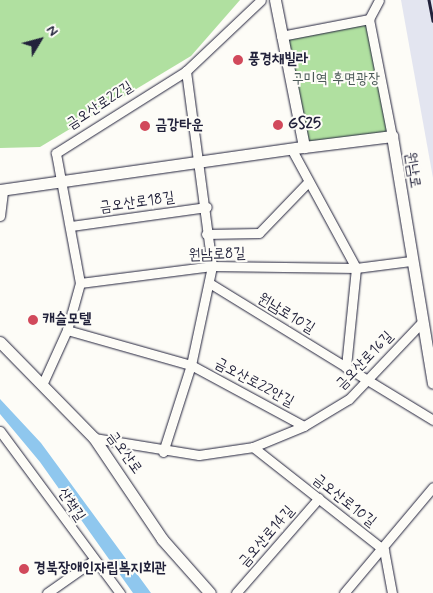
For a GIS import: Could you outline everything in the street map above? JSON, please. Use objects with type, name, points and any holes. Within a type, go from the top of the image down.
[{"type":"street","name":"금오산로22길","points":[[61,180],[56,153],[186,71],[261,0]]},
{"type":"street","points":[[0,216],[1,190],[199,160],[292,150],[304,147],[274,0]]},
{"type":"street","points":[[379,0],[369,19],[392,136]]},
{"type":"street","points":[[282,36],[369,19]]},
{"type":"street","points":[[186,71],[199,160]]},
{"type":"street","name":"원남로","points":[[304,147],[392,136],[411,262],[433,383]]},
{"type":"street","points":[[292,150],[356,268],[346,367],[433,420]]},
{"type":"street","name":"금오산로22안길","points":[[163,452],[191,365],[211,284],[212,266],[206,234],[207,207],[199,160]]},
{"type":"street","points":[[42,385],[67,330],[80,283],[61,180]]},
{"type":"street","points":[[206,234],[259,233],[308,182]]},
{"type":"street","name":"금오산로18길","points":[[71,226],[207,207]]},
{"type":"street","name":"원남로8길","points":[[80,283],[212,266],[356,268],[411,262]]},
{"type":"street","name":"원남로10길","points":[[211,284],[346,367]]},
{"type":"street","name":"금오산로16길","points":[[94,438],[163,452],[199,455],[253,448],[304,426],[349,399],[422,322]]},
{"type":"street","points":[[67,330],[191,365]]},
{"type":"street","name":"금오산로","points":[[0,342],[94,438],[162,539],[210,593]]},
{"type":"street","name":"금오산로22안길","points":[[191,365],[304,426]]},
{"type":"street","name":"산책길","points":[[0,431],[120,593]]},
{"type":"street","name":"금오산로10길","points":[[253,448],[384,550]]},
{"type":"street","points":[[344,593],[384,550],[433,487]]},
{"type":"street","name":"금오산로14길","points":[[236,593],[319,498]]},
{"type":"street","points":[[384,550],[392,593]]},
{"type":"street","points":[[48,593],[94,560]]},
{"type":"shaded area","points":[[401,0],[433,0],[433,178]]},
{"type":"green space","points":[[0,0],[240,0],[191,56],[40,147],[0,148]]},
{"type":"green space","name":"구미역 후면광장","points":[[369,19],[392,136],[304,147],[281,36]]},
{"type":"water","points":[[0,399],[41,443],[151,593],[133,593],[40,462],[0,414]]},
{"type":"railway","points":[[429,0],[433,21]]},
{"type":"place","name":"풍경채빌라","points":[[238,60]]},
{"type":"place","name":"GS25","points":[[278,125]]},
{"type":"place","name":"금강타운","points":[[145,126]]},
{"type":"place","name":"캐슬모텔","points":[[33,320]]},
{"type":"place","name":"경북장애인자립복지회관","points":[[24,569]]}]
